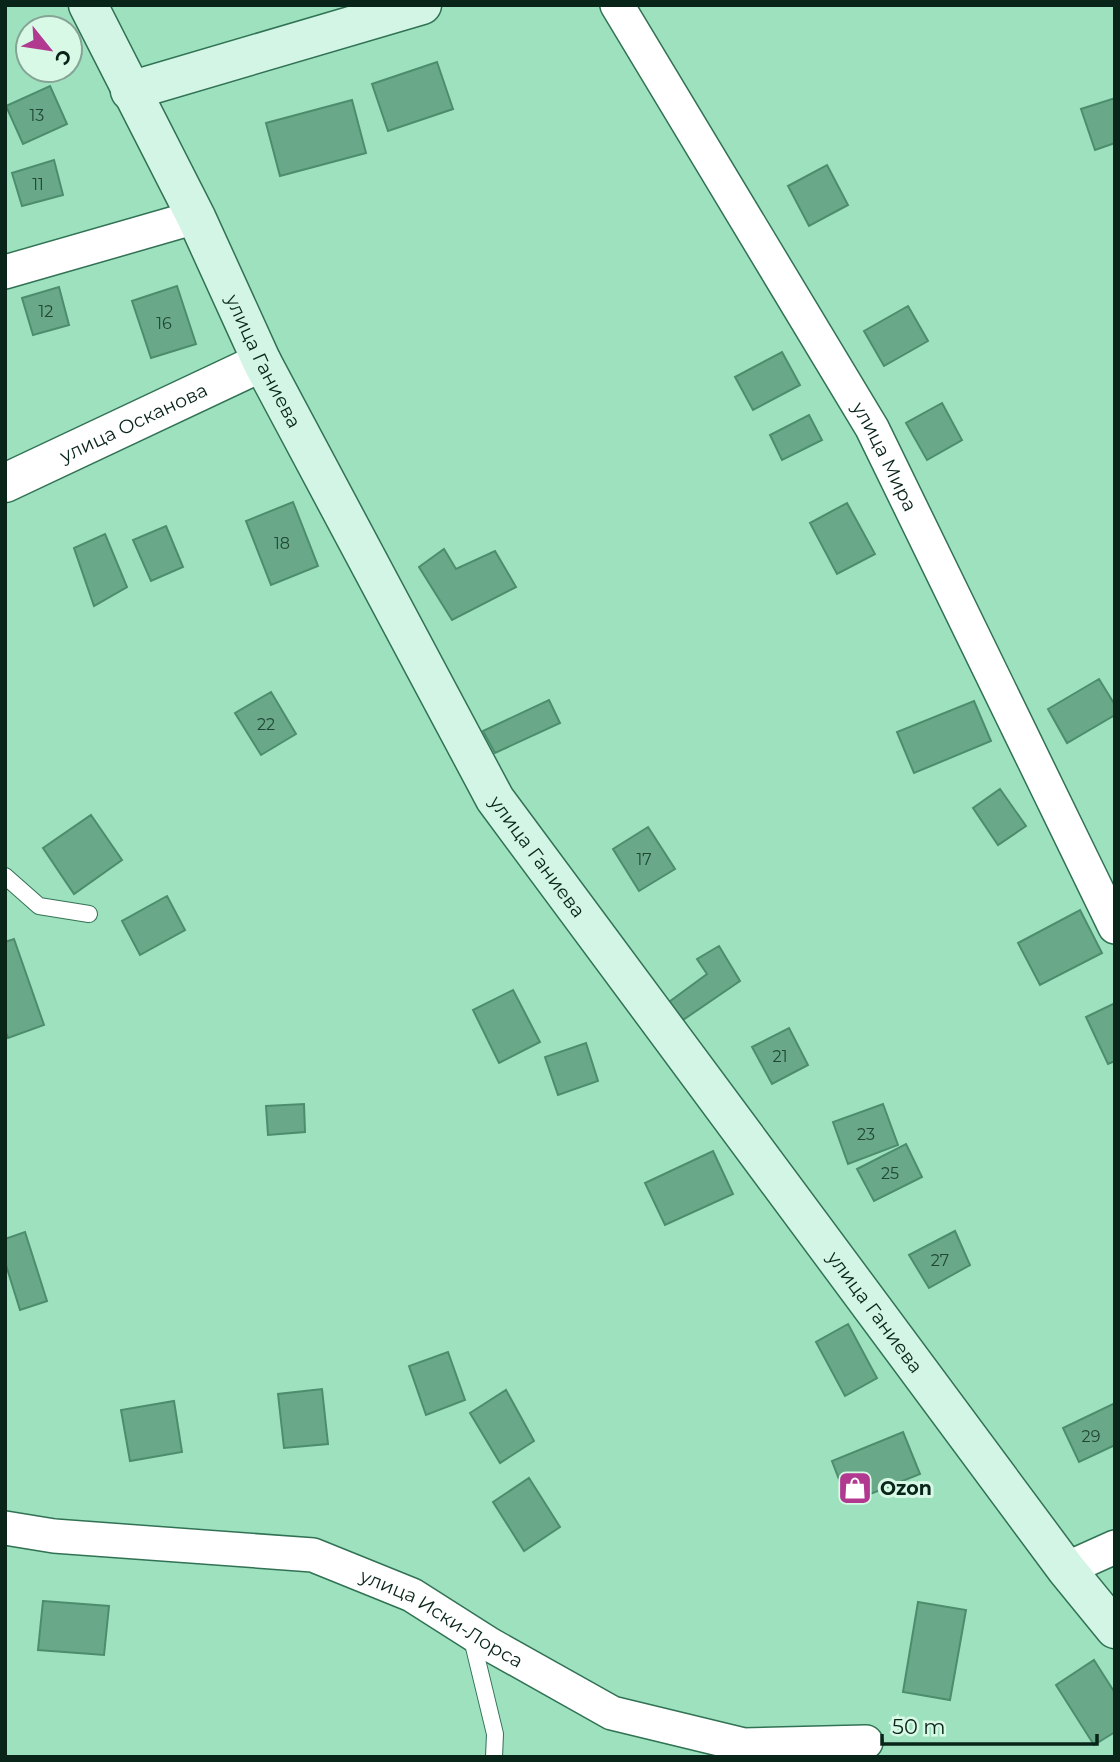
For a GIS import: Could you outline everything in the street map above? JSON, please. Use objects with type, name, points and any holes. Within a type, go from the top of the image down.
[{"type":"main road","name":"улица Ганиева","points":[[88,5],[196,217],[262,362],[495,799],[1066,1569],[1115,1629]]},
{"type":"main road","points":[[130,90],[422,5]]},
{"type":"street","name":"улица Мира","points":[[617,5],[872,428],[1115,927]]},
{"type":"street","points":[[5,272],[196,217]]},
{"type":"street","name":"улица Осканова","points":[[5,484],[262,362]]},
{"type":"street","name":"улица Иски-Лорса","points":[[5,1528],[54,1536],[313,1555],[412,1595],[471,1633],[612,1713],[744,1745],[866,1742]]},
{"type":"street","points":[[1066,1569],[1115,1547]]},
{"type":"lane","points":[[5,876],[39,906],[89,914]]},
{"type":"lane","points":[[471,1633],[495,1734],[494,1757]]},
{"type":"building","points":[[437,62],[453,109],[388,131],[372,84]]},
{"type":"building","points":[[50,86],[67,124],[23,144],[6,106]]},
{"type":"building","points":[[1115,98],[1115,143],[1095,150],[1081,109]]},
{"type":"building","points":[[352,100],[366,153],[280,176],[266,123]]},
{"type":"building","points":[[54,160],[63,195],[22,206],[12,173]]},
{"type":"building","points":[[827,165],[848,205],[809,226],[788,186]]},
{"type":"building","points":[[177,286],[196,344],[151,358],[132,301]]},
{"type":"building","points":[[59,287],[69,325],[33,335],[22,298]]},
{"type":"building","points":[[908,306],[928,341],[884,366],[864,331]]},
{"type":"building","points":[[782,352],[800,385],[753,410],[735,377]]},
{"type":"building","points":[[942,403],[962,440],[927,460],[906,423]]},
{"type":"building","points":[[809,415],[822,440],[782,460],[770,435]]},
{"type":"building","points":[[293,502],[318,566],[271,585],[246,521]]},
{"type":"building","points":[[847,503],[875,554],[837,574],[810,523]]},
{"type":"building","points":[[166,526],[183,567],[151,581],[133,540]]},
{"type":"building","points":[[105,534],[127,587],[94,606],[74,548]]},
{"type":"building","points":[[444,549],[456,569],[495,551],[516,587],[452,620],[419,567]]},
{"type":"building","points":[[1099,679],[1115,705],[1115,715],[1067,743],[1048,709]]},
{"type":"building","points":[[271,692],[296,734],[261,755],[235,713]]},
{"type":"building","points":[[549,700],[560,723],[495,753],[483,731]]},
{"type":"building","points":[[974,701],[991,741],[914,773],[897,732]]},
{"type":"building","points":[[1000,789],[1026,826],[998,845],[973,808]]},
{"type":"building","points":[[91,815],[122,860],[74,894],[43,848]]},
{"type":"building","points":[[648,827],[675,869],[639,891],[613,849]]},
{"type":"building","points":[[167,896],[185,930],[140,955],[122,921]]},
{"type":"building","points":[[1080,910],[1102,953],[1040,985],[1018,943]]},
{"type":"building","points":[[14,939],[44,1025],[8,1038],[5,1030],[5,942]]},
{"type":"building","points":[[719,946],[740,981],[683,1020],[669,1002],[707,974],[697,959]]},
{"type":"building","points":[[513,990],[540,1042],[499,1063],[473,1010]]},
{"type":"building","points":[[1115,1003],[1115,1061],[1108,1064],[1086,1017]]},
{"type":"building","points":[[789,1028],[808,1065],[772,1084],[752,1047]]},
{"type":"building","points":[[586,1043],[598,1081],[558,1095],[545,1057]]},
{"type":"building","points":[[304,1104],[305,1132],[268,1135],[266,1106]]},
{"type":"building","points":[[883,1104],[898,1145],[848,1164],[833,1122]]},
{"type":"building","points":[[906,1144],[922,1177],[874,1201],[857,1169]]},
{"type":"building","points":[[713,1151],[733,1194],[665,1225],[645,1183]]},
{"type":"building","points":[[955,1231],[970,1265],[929,1288],[909,1255]]},
{"type":"building","points":[[25,1232],[47,1301],[20,1310],[5,1262],[5,1239]]},
{"type":"building","points":[[848,1324],[877,1378],[845,1396],[816,1342]]},
{"type":"building","points":[[448,1352],[465,1400],[426,1415],[409,1366]]},
{"type":"building","points":[[322,1389],[328,1444],[284,1448],[278,1394]]},
{"type":"building","points":[[506,1390],[534,1441],[500,1463],[470,1413]]},
{"type":"building","points":[[174,1401],[182,1452],[130,1461],[121,1410]]},
{"type":"building","points":[[1115,1403],[1115,1445],[1079,1462],[1063,1428]]},
{"type":"building","points":[[903,1432],[920,1474],[848,1503],[832,1461]]},
{"type":"building","points":[[529,1478],[560,1527],[524,1551],[493,1502]]},
{"type":"building","points":[[43,1601],[109,1606],[104,1655],[38,1650]]},
{"type":"building","points":[[918,1602],[966,1610],[950,1700],[903,1692]]},
{"type":"building","points":[[1094,1660],[1115,1693],[1115,1732],[1094,1745],[1056,1685]]},
{"type":"place","name":"Ozon","points":[[855,1488]]}]
